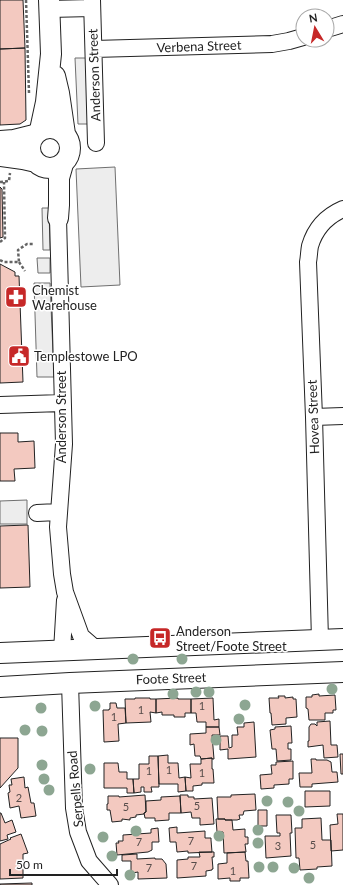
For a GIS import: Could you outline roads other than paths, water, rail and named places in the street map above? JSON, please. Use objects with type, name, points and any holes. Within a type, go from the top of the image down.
[{"type":"main road","name":"Anderson Street","points":[[37,133],[46,102],[51,54],[49,4]]},
{"type":"main road","name":"Anderson Street","points":[[51,54],[59,93],[64,134]]},
{"type":"main road","points":[[0,140],[14,140],[37,133],[46,128],[53,128],[64,134],[68,139],[70,146],[70,153],[67,159],[63,164],[53,168],[47,168],[23,159],[0,156]]},
{"type":"main road","points":[[37,133],[31,140],[30,152],[32,158],[39,164]]},
{"type":"main road","name":"Anderson Street","points":[[39,164],[58,218]]},
{"type":"main road","name":"Anderson Street","points":[[58,218],[60,178],[63,164]]},
{"type":"main road","points":[[318,672],[320,640]]},
{"type":"main road","points":[[0,653],[343,640]]},
{"type":"main road","points":[[62,650],[70,682]]},
{"type":"main road","name":"Foote Street","points":[[0,687],[70,682],[343,672]]},
{"type":"street","name":"Anderson Street","points":[[49,4],[92,4],[96,143]]},
{"type":"street","name":"Verbena Street","points":[[94,49],[272,44],[295,39]]},
{"type":"street","name":"Hovea Street","points":[[320,640],[308,262],[310,246],[316,232],[335,212],[343,209]]},
{"type":"street","name":"Anderson Street","points":[[58,218],[64,444],[58,527],[62,574],[65,592],[81,636],[96,649]]},
{"type":"street","points":[[0,405],[62,403]]},
{"type":"street","points":[[314,417],[343,416]]},
{"type":"street","points":[[37,513],[58,512]]},
{"type":"street","name":"Anderson Street","points":[[62,650],[65,592]]},
{"type":"street","name":"Serpells Road","points":[[70,682],[74,808],[78,832],[89,861],[110,885]]},
{"type":"place","name":"Chemist Warehouse","points":[[16,297]]},
{"type":"place","name":"Templestowe LPO","points":[[19,356]]},
{"type":"place","name":"Anderson Street/Foote Street","points":[[160,638]]}]
